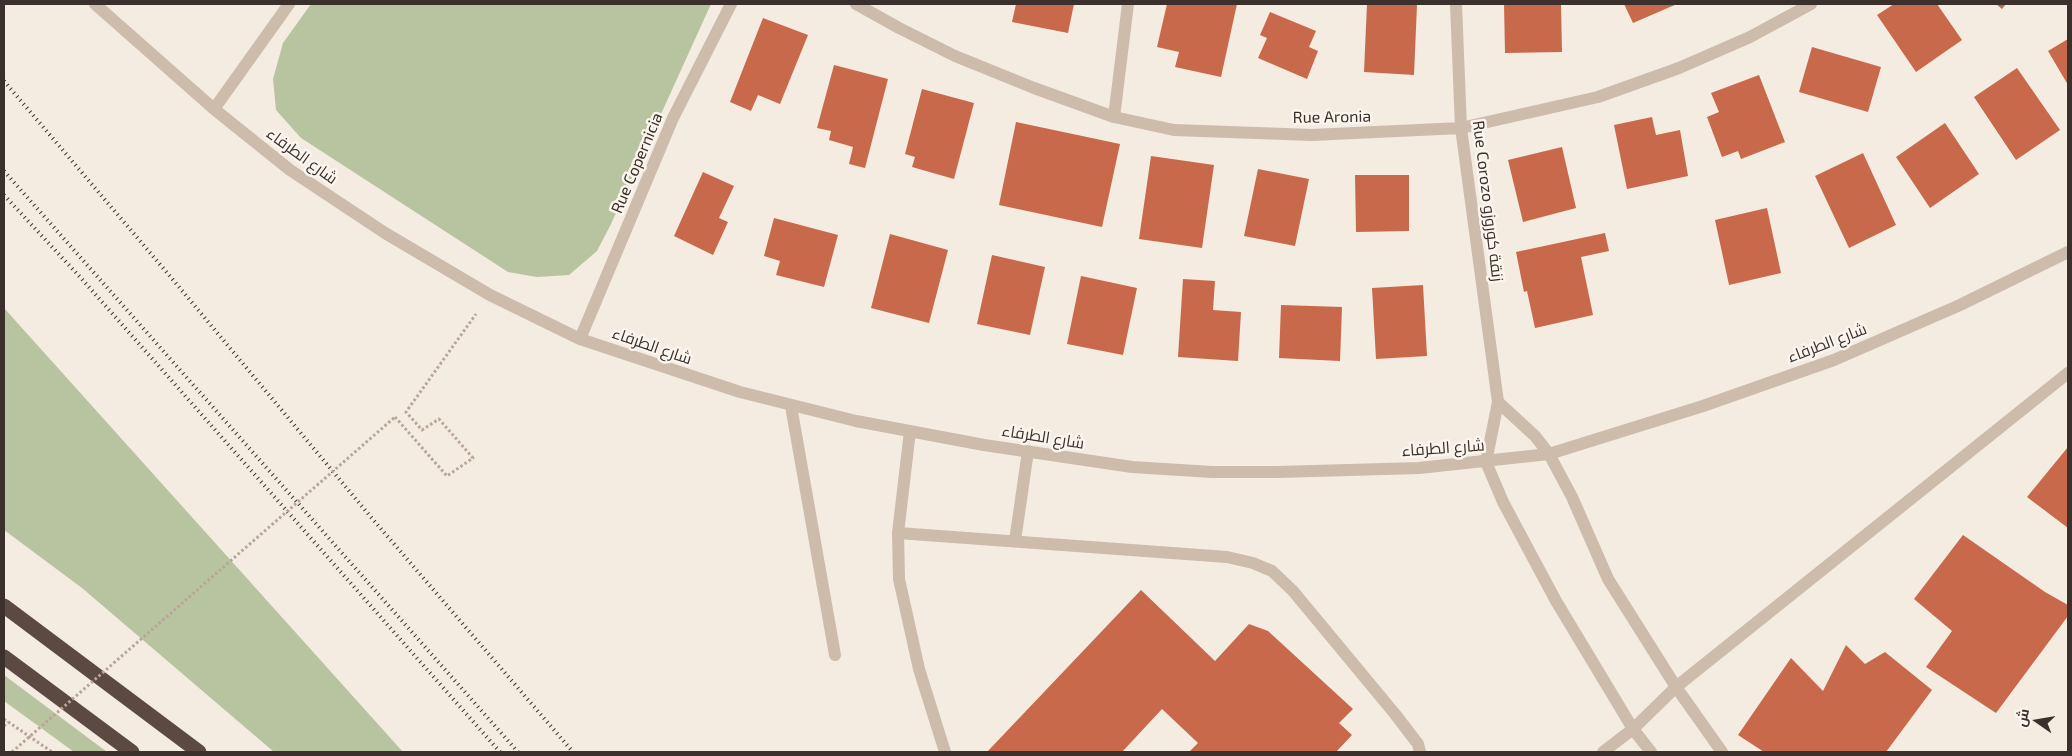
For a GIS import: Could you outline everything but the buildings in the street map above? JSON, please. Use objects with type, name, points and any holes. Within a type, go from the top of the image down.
[{"type":"highway","points":[[4,606],[199,752]]},
{"type":"highway","points":[[4,657],[132,752]]},
{"type":"street","name":"شارع الطرفاء","points":[[95,4],[214,109],[290,170],[385,233],[490,295],[580,338],[740,392],[791,406],[910,431],[1132,467],[1212,472],[1420,468],[1549,454],[1702,406],[1834,360],[1960,305],[2068,252]]},
{"type":"street","points":[[214,109],[289,4]]},
{"type":"street","name":"Rue Copernicia","points":[[580,338],[673,118],[732,4]]},
{"type":"street","name":"Rue Aronia","points":[[856,4],[955,56],[1034,88],[1114,117],[1174,130],[1312,135],[1461,128],[1598,97],[1652,78],[1750,37],[1811,4]]},
{"type":"street","points":[[1114,117],[1128,4]]},
{"type":"street","name":"Rue Corozo زنقة كوروزو","points":[[1456,4],[1461,128],[1498,402],[1486,462]]},
{"type":"street","points":[[1603,752],[1633,729],[1676,687],[2068,373]]},
{"type":"street","points":[[1498,402],[1530,431],[1549,454],[1572,497],[1608,579],[1676,687],[1722,752]]},
{"type":"street","points":[[791,406],[835,655]]},
{"type":"street","points":[[910,431],[898,533],[899,579],[919,669],[944,752]]},
{"type":"street","points":[[1015,541],[1028,451]]},
{"type":"street","points":[[1486,462],[1495,486],[1531,556],[1633,729],[1651,752]]},
{"type":"street","points":[[898,533],[1227,557],[1253,562],[1272,571],[1293,591],[1396,714],[1418,744],[1420,752]]},
{"type":"path","points":[[12,752],[395,416],[447,476],[473,458],[440,419],[422,430],[406,412],[490,295]]},
{"type":"path","points":[[4,718],[52,752]]},
{"type":"path","points":[[4,726],[8,722]]},
{"type":"green space","points":[[311,4],[711,4],[597,251],[569,275],[537,277],[508,272],[301,138],[276,110],[273,79],[283,43]]},
{"type":"green space","points":[[4,308],[403,752],[274,752],[82,588],[4,530]]},
{"type":"green space","points":[[4,675],[107,752],[74,752],[4,701]]},
{"type":"railway","points":[[4,81],[370,516],[573,752]]},
{"type":"railway","points":[[4,171],[518,752]]},
{"type":"railway","points":[[4,195],[80,277],[500,752]]}]
